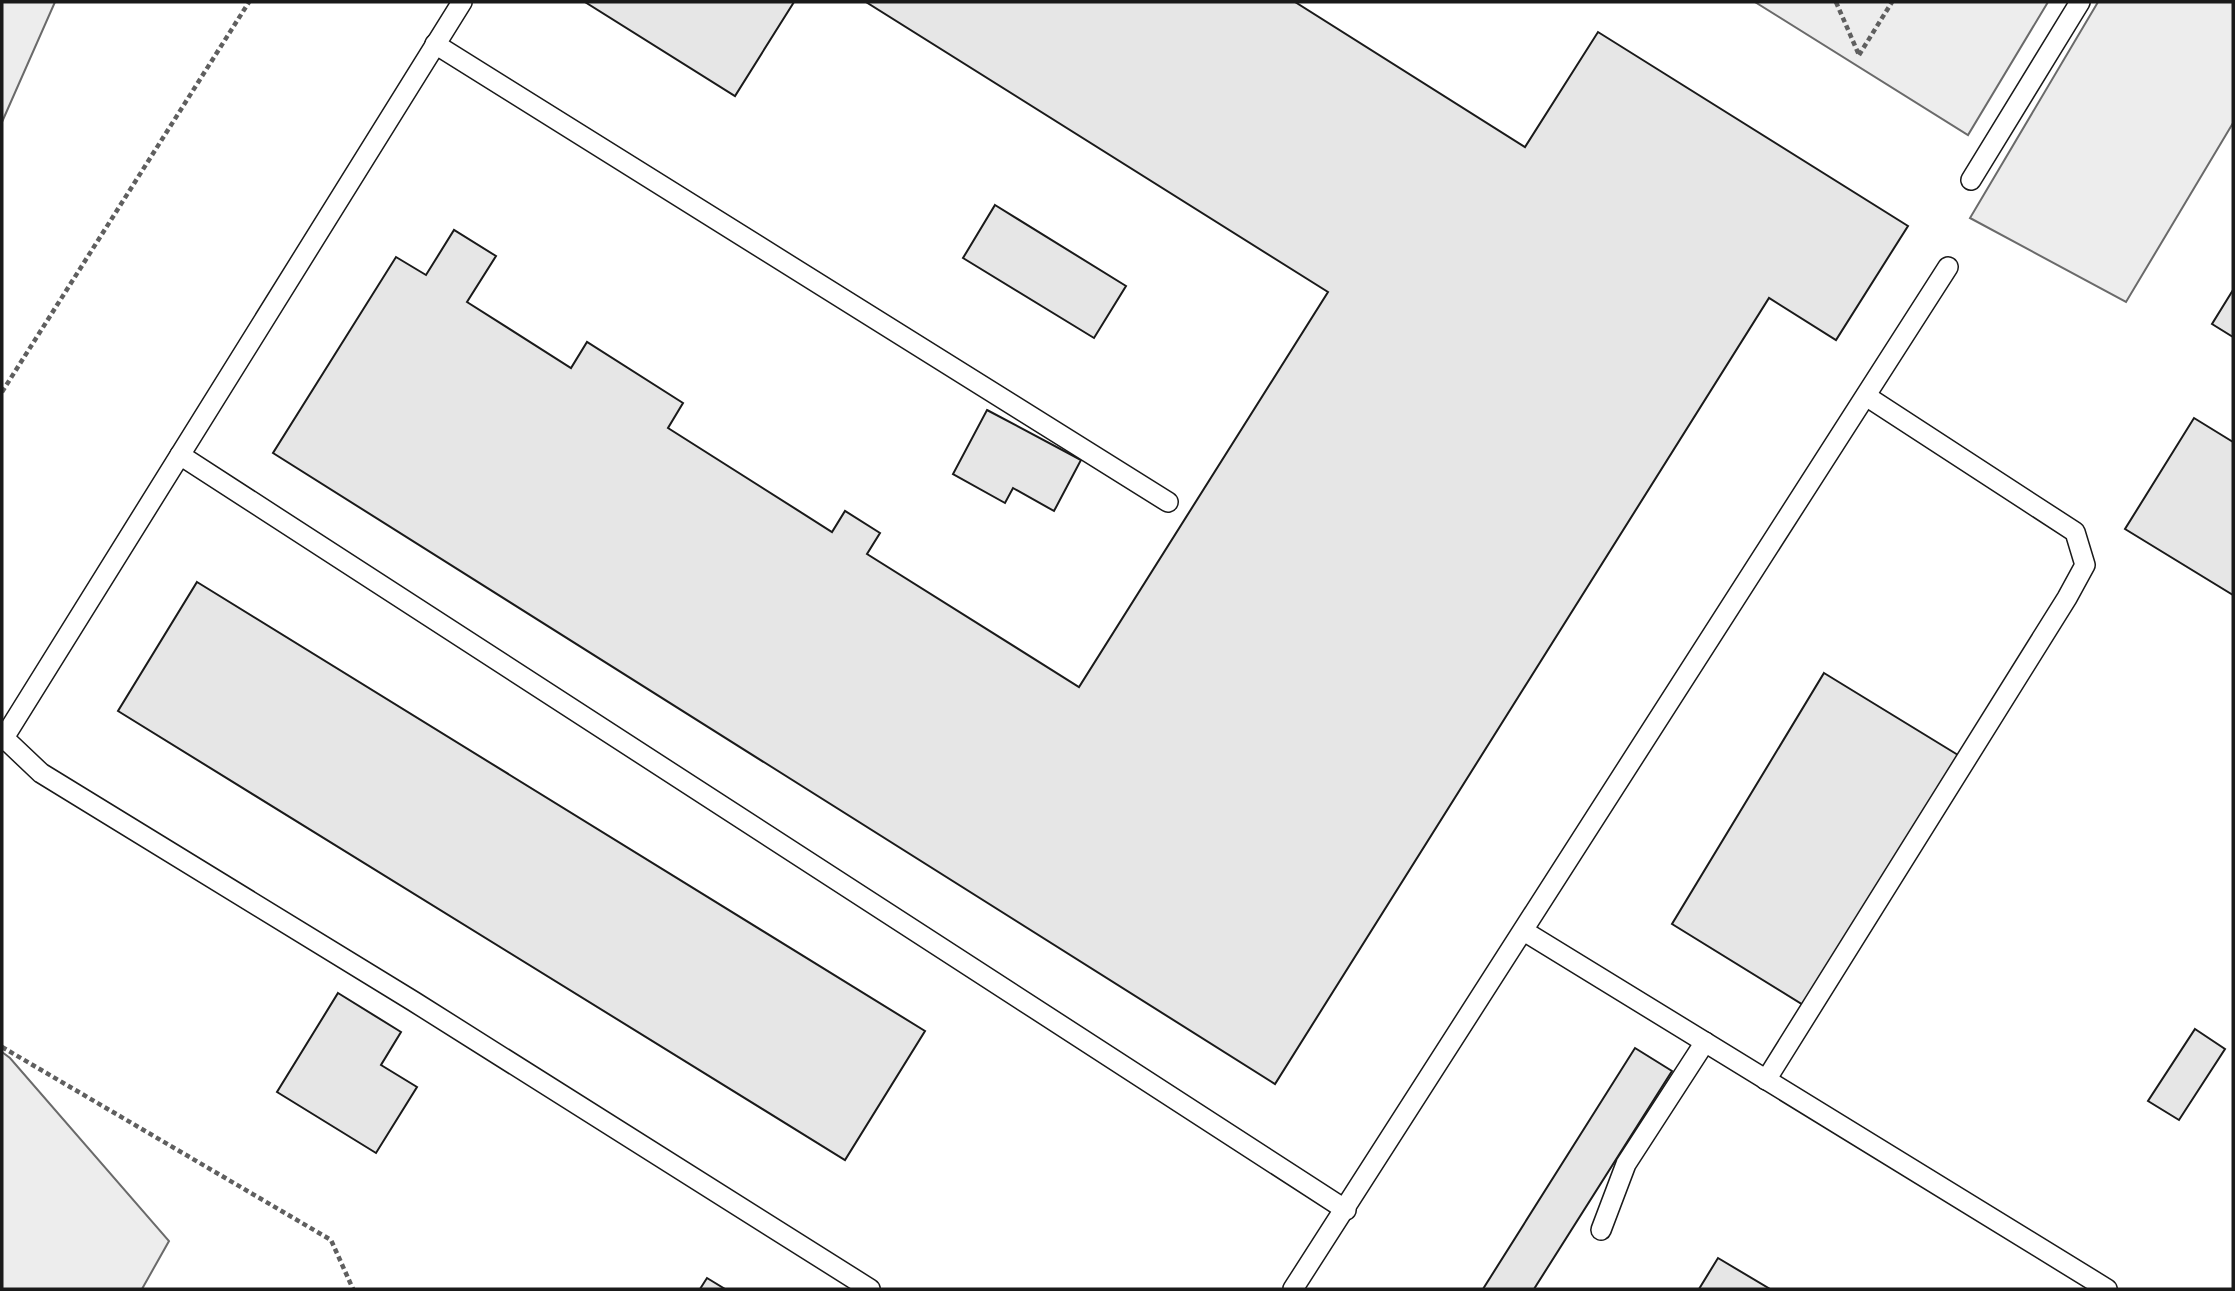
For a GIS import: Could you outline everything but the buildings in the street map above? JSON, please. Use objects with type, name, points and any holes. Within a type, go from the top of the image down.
[{"type":"lane","points":[[462,2],[3,740],[41,773],[413,1000],[870,1289]]},
{"type":"lane","points":[[1971,180],[2080,2]]},
{"type":"lane","points":[[435,44],[1168,502]]},
{"type":"lane","points":[[1293,1289],[1948,267]]},
{"type":"lane","points":[[1766,1080],[2085,565],[2075,531],[1866,396]]},
{"type":"lane","points":[[180,454],[1346,1210]]},
{"type":"lane","points":[[1524,931],[2107,1289]]},
{"type":"lane","points":[[1601,1230],[1626,1164],[1705,1042]]},
{"type":"path","points":[[2,393],[249,2]]},
{"type":"path","points":[[1836,2],[1859,55],[1892,2]]},
{"type":"path","points":[[2,1047],[331,1240],[353,1289]]},
{"type":"shaded area","points":[[2,2],[55,2],[2,122]]},
{"type":"shaded area","points":[[1755,2],[2048,2],[1968,135]]},
{"type":"shaded area","points":[[2098,2],[2233,2],[2233,123],[2126,302],[1970,218]]},
{"type":"shaded area","points":[[2,1052],[169,1241],[142,1289],[2,1289]]}]
